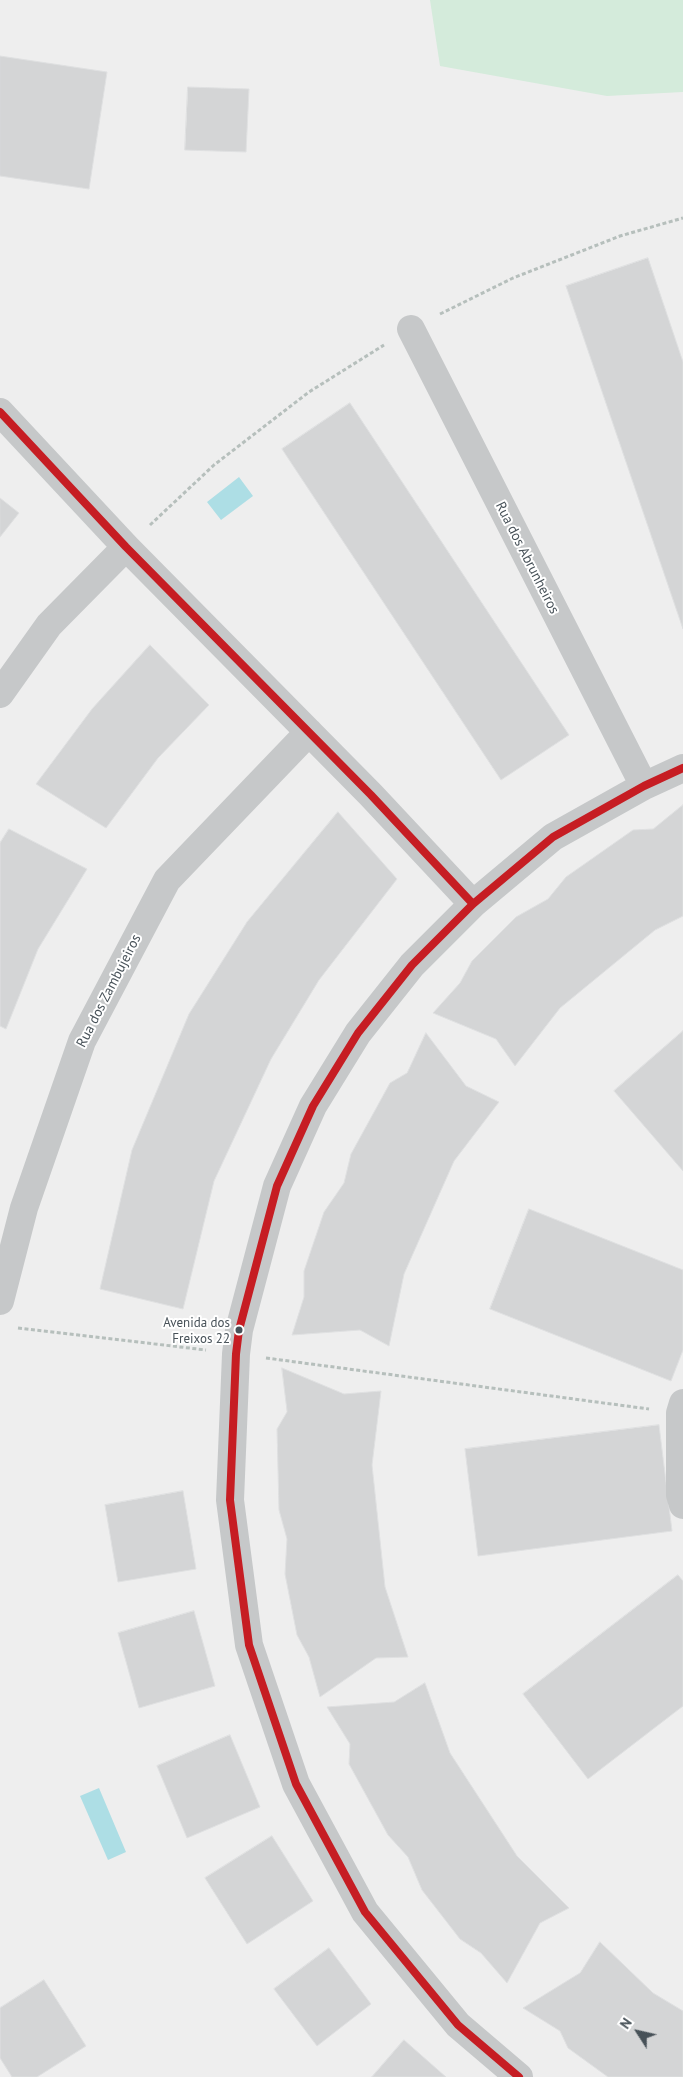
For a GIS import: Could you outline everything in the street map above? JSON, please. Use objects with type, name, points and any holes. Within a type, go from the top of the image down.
[{"type":"street","name":"Rua dos Abrunheiros","points":[[411,329],[644,786]]},
{"type":"street","points":[[0,412],[126,547],[309,732],[474,904]]},
{"type":"street","points":[[0,694],[49,625],[126,547]]},
{"type":"street","name":"Rua dos Zambujeiros","points":[[0,1301],[24,1208],[82,1040],[167,880],[309,732]]},
{"type":"street","points":[[519,2077],[458,2025],[366,1912],[296,1784],[250,1645],[230,1500],[236,1354],[239,1330],[277,1186],[312,1106],[358,1033],[406,972],[474,904],[553,837],[644,786],[683,768]]},
{"type":"street","points":[[681,1408],[680,1495],[683,1505]]},
{"type":"path","points":[[10,1327],[681,1408]]},
{"type":"green space","points":[[430,0],[683,0],[683,92],[607,96],[440,66]]},
{"type":"water","points":[[239,477],[253,496],[221,520],[207,502]]},
{"type":"water","points":[[99,1788],[126,1852],[108,1860],[80,1796]]},
{"type":"building","points":[[0,56],[107,72],[89,189],[0,176]]},
{"type":"building","points":[[188,87],[249,89],[246,152],[185,150]]},
{"type":"building","points":[[648,258],[683,362],[683,629],[566,286]]},
{"type":"building","points":[[350,403],[569,735],[501,780],[282,449]]},
{"type":"building","points":[[0,498],[19,513],[0,537]]},
{"type":"building","points":[[150,645],[209,705],[158,758],[106,828],[36,784],[92,709]]},
{"type":"building","points":[[683,805],[683,916],[655,930],[560,1008],[515,1066],[496,1039],[433,1013],[460,983],[472,961],[516,917],[548,899],[566,877],[633,830],[653,829]]},
{"type":"building","points":[[338,812],[397,879],[319,980],[271,1059],[214,1181],[183,1309],[100,1289],[132,1150],[189,1014],[247,922]]},
{"type":"building","points":[[9,829],[87,869],[38,949],[6,1029],[0,1026],[0,843]]},
{"type":"building","points":[[683,1031],[683,1171],[614,1091]]},
{"type":"building","points":[[426,1033],[466,1086],[499,1102],[454,1161],[404,1274],[389,1346],[360,1330],[292,1335],[304,1297],[304,1271],[324,1212],[344,1183],[351,1154],[390,1083],[407,1073]]},
{"type":"building","points":[[529,1209],[683,1270],[683,1350],[671,1381],[490,1309]]},
{"type":"building","points":[[282,1368],[344,1394],[381,1391],[372,1465],[385,1587],[408,1657],[376,1658],[320,1697],[309,1657],[297,1635],[285,1574],[287,1539],[279,1510],[277,1429],[287,1412]]},
{"type":"building","points":[[659,1425],[672,1531],[478,1556],[465,1449]]},
{"type":"building","points":[[183,1491],[196,1569],[118,1582],[105,1505]]},
{"type":"building","points":[[678,1575],[683,1581],[683,1706],[588,1779],[523,1694]]},
{"type":"building","points":[[194,1611],[215,1686],[139,1708],[118,1633]]},
{"type":"building","points":[[425,1683],[450,1753],[517,1856],[569,1908],[540,1923],[507,1983],[481,1953],[460,1939],[422,1890],[408,1857],[388,1835],[349,1764],[350,1744],[327,1707],[394,1702]]},
{"type":"building","points":[[230,1735],[260,1807],[187,1838],[157,1766]]},
{"type":"building","points":[[272,1836],[313,1901],[247,1944],[205,1878]]},
{"type":"building","points":[[600,1942],[653,1993],[683,2011],[683,2077],[608,2077],[568,2048],[560,2031],[523,2008],[580,1973]]},
{"type":"building","points":[[329,1948],[371,2004],[317,2046],[274,1989]]},
{"type":"building","points":[[44,1980],[86,2046],[37,2077],[12,2077],[0,2058],[0,2008]]},
{"type":"building","points":[[404,2040],[446,2077],[372,2077]]},
{"type":"transit line","points":[[0,412],[126,547],[371,795],[473,904]]},
{"type":"transit line","points":[[519,2077],[458,2025],[365,1912],[296,1784],[249,1645],[230,1500],[236,1354],[239,1330],[277,1186],[313,1106],[358,1033],[412,965],[473,904],[553,837],[644,786],[683,768]]},
{"type":"place","name":"Avenida dos Freixos 22","points":[[239,1330]]}]
